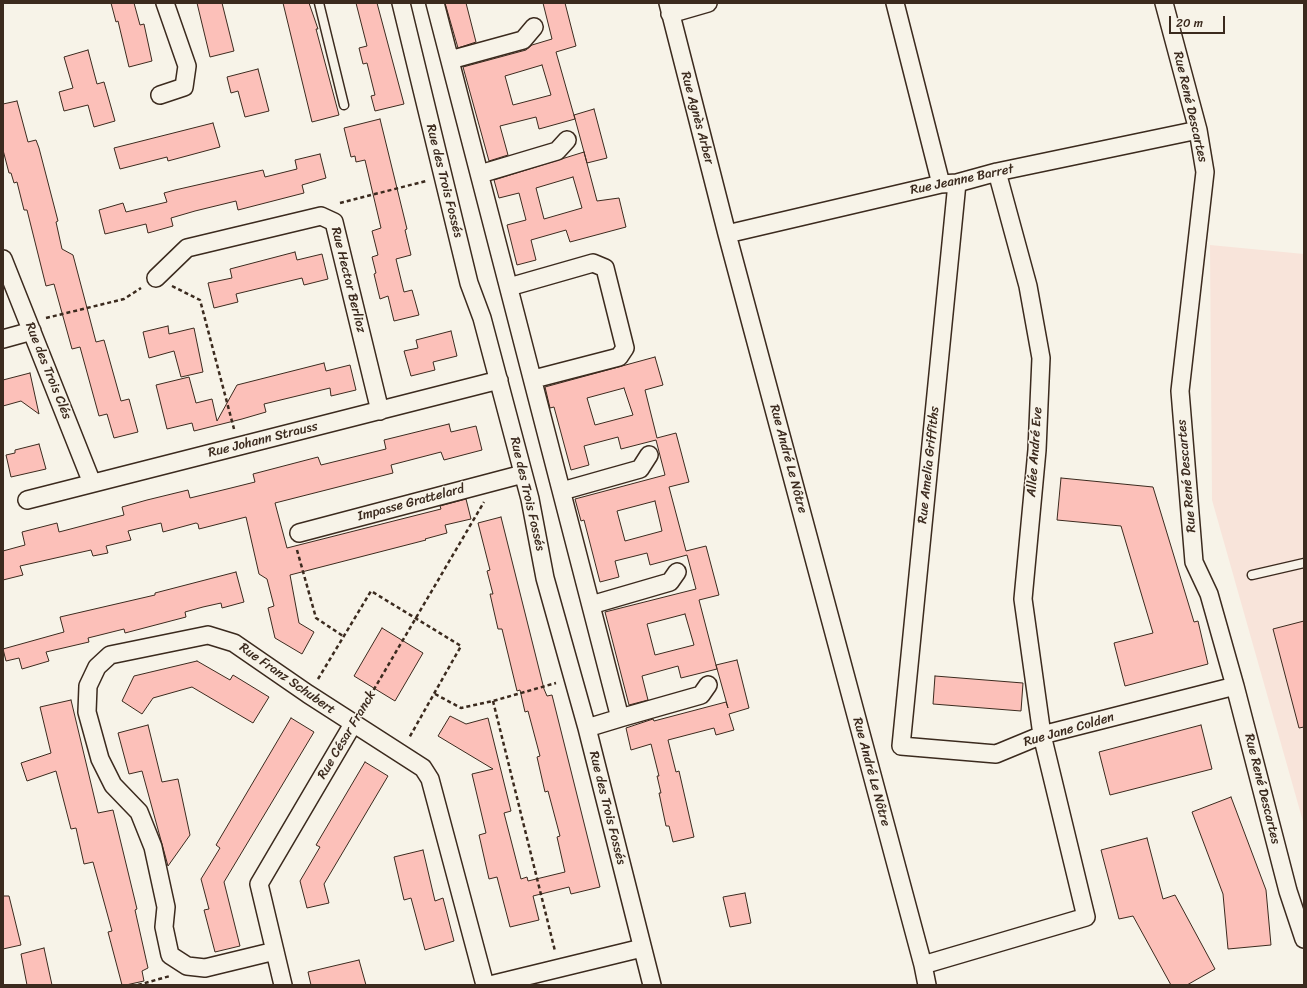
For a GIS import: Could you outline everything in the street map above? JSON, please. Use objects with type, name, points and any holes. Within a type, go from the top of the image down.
[{"type":"street","points":[[160,95],[184,87],[187,66],[165,3]]},
{"type":"street","name":"Rue des Trois Fossés","points":[[401,3],[469,283],[482,318],[499,380],[523,474],[545,578],[587,728],[652,985]]},
{"type":"street","points":[[435,3],[534,379],[620,718]]},
{"type":"street","points":[[669,8],[708,3]]},
{"type":"street","points":[[896,3],[949,184]]},
{"type":"street","name":"Rue René Descartes","points":[[1164,3],[1198,130],[1205,172],[1180,392],[1194,562],[1209,594],[1235,686],[1288,891],[1304,939]]},
{"type":"street","name":"Rue Agnès Arber","points":[[669,8],[727,234]]},
{"type":"street","points":[[450,60],[523,40],[534,27]]},
{"type":"street","name":"Rue Jeanne Barret","points":[[727,234],[997,172],[1198,130]]},
{"type":"street","points":[[480,174],[557,151],[567,140]]},
{"type":"street","name":"Allée André Eve","points":[[997,172],[1028,286],[1041,358],[1037,450],[1023,599],[1042,735]]},
{"type":"street","name":"Rue Amelia Griffiths","points":[[901,746],[949,184]]},
{"type":"street","name":"Rue Hector Berlioz","points":[[156,278],[187,248],[321,216],[334,222],[380,411]]},
{"type":"street","name":"Rue André Le Nôtre","points":[[727,234],[923,965],[927,985]]},
{"type":"street","name":"Rue des Trois Clés","points":[[3,259],[36,326],[92,483]]},
{"type":"street","points":[[509,287],[593,263],[605,268],[625,348],[619,357],[534,379]]},
{"type":"street","points":[[3,339],[36,326]]},
{"type":"street","name":"Rue Johann Strauss","points":[[27,500],[499,380]]},
{"type":"street","points":[[562,491],[640,469],[649,455]]},
{"type":"street","name":"Impasse Grattelard","points":[[299,533],[523,474]]},
{"type":"street","points":[[591,605],[670,582],[677,572]]},
{"type":"street","name":"Rue Franz Schubert","points":[[275,951],[205,968],[187,966],[170,955],[164,927],[166,907],[153,847],[139,812],[113,785],[100,759],[87,712],[88,686],[97,667],[110,655],[208,635],[234,643],[353,724],[422,768],[430,779],[485,985]]},
{"type":"street","points":[[587,728],[701,695],[708,685]]},
{"type":"street","name":"Rue Jane Colden","points":[[901,746],[996,754],[1042,735],[1235,686]]},
{"type":"street","name":"Rue César Franck","points":[[283,985],[258,884],[353,724]]},
{"type":"street","points":[[923,965],[1086,917],[1042,735]]},
{"type":"street","points":[[490,985],[642,948]]},
{"type":"lane","points":[[319,3],[344,105]]},
{"type":"lane","points":[[1252,575],[1304,563]]},
{"type":"path","points":[[340,203],[428,181]]},
{"type":"path","points":[[36,326],[124,299],[156,278],[200,300],[235,429]]},
{"type":"path","name":"Rue César Franck","points":[[353,724],[488,496]]},
{"type":"path","points":[[299,533],[295,544],[316,618],[343,636]]},
{"type":"path","points":[[308,694],[371,591],[461,646],[400,753]]},
{"type":"path","points":[[435,694],[461,708],[493,701],[556,683]]},
{"type":"path","points":[[493,701],[557,958]]},
{"type":"path","points":[[138,985],[179,974],[187,966]]},
{"type":"shaded area","points":[[1210,245],[1304,254],[1304,825],[1212,500]]},
{"type":"building","points":[[111,3],[134,3],[140,25],[144,24],[152,61],[129,67],[118,21],[116,22]]},
{"type":"building","points":[[197,3],[222,3],[234,51],[210,57]]},
{"type":"building","points":[[283,3],[309,3],[318,29],[316,29],[339,115],[312,122]]},
{"type":"building","points":[[356,3],[377,3],[404,104],[375,111],[371,96],[375,95],[367,63],[363,64],[359,48],[367,46]]},
{"type":"building","points":[[445,3],[466,3],[476,42],[458,48]]},
{"type":"building","points":[[543,3],[565,3],[576,46],[556,52],[575,119],[539,129],[536,117],[500,126],[508,155],[489,161],[463,67],[526,50],[532,45],[552,39]],"holes":[[[542,65],[551,95],[513,105],[505,76]]]},
{"type":"building","points":[[88,50],[97,84],[104,82],[115,121],[94,127],[88,105],[64,111],[59,92],[73,88],[64,57]]},
{"type":"building","points":[[258,69],[269,111],[245,117],[238,91],[231,93],[227,77]]},
{"type":"building","points":[[17,101],[28,142],[36,140],[39,148],[58,221],[56,222],[62,249],[73,255],[96,342],[104,340],[121,401],[129,399],[138,432],[114,438],[107,414],[99,416],[80,347],[72,349],[54,284],[46,286],[27,210],[24,210],[17,182],[14,183],[11,173],[9,173],[3,150],[3,104]]},
{"type":"building","points":[[594,109],[607,158],[587,163],[574,115]]},
{"type":"building","points":[[380,119],[407,229],[405,230],[411,255],[396,259],[404,292],[412,290],[419,315],[394,321],[388,296],[380,299],[374,274],[376,273],[372,257],[378,255],[372,231],[381,228],[365,160],[356,162],[355,156],[351,157],[344,128]]},
{"type":"building","points":[[213,123],[220,147],[168,161],[167,157],[120,169],[114,148]]},
{"type":"building","points":[[584,152],[597,201],[619,198],[626,227],[570,242],[566,230],[531,240],[536,260],[517,265],[507,225],[526,220],[519,193],[499,198],[494,180]],"holes":[[[573,177],[582,208],[544,219],[536,188]]]},
{"type":"building","points":[[320,154],[326,178],[302,185],[304,193],[238,210],[236,201],[195,211],[171,218],[173,226],[148,233],[146,224],[105,234],[99,210],[123,203],[126,212],[167,202],[164,193],[263,170],[265,177],[297,169],[295,160]]},
{"type":"building","points":[[295,252],[297,260],[322,254],[328,279],[304,285],[302,278],[236,294],[238,302],[214,308],[208,283],[232,278],[230,269]]},
{"type":"building","points":[[168,326],[169,334],[194,328],[203,372],[181,377],[174,351],[149,358],[143,332]]},
{"type":"building","points":[[451,331],[457,356],[433,362],[435,370],[411,376],[404,351],[418,348],[416,340]]},
{"type":"building","points":[[655,357],[663,385],[645,390],[657,438],[676,433],[689,482],[669,487],[686,551],[706,546],[719,595],[699,600],[717,669],[681,678],[678,666],[642,676],[648,700],[629,705],[605,612],[696,589],[687,555],[650,565],[647,553],[615,561],[619,577],[600,582],[584,520],[581,521],[575,499],[665,475],[656,440],[621,449],[618,437],[584,446],[589,465],[571,470],[554,407],[550,408],[545,387]],"holes":[[[624,388],[633,415],[595,425],[587,398]],[[655,501],[662,531],[625,541],[617,511]],[[685,614],[694,645],[655,655],[647,624]]]},
{"type":"building","points":[[324,363],[326,371],[350,365],[356,390],[331,396],[330,388],[264,404],[266,412],[194,431],[192,423],[167,429],[156,385],[189,377],[196,403],[212,399],[217,421],[237,385]]},
{"type":"building","points":[[30,373],[39,414],[21,401],[3,406],[3,380]]},
{"type":"building","points":[[449,424],[451,432],[476,426],[482,450],[444,460],[441,452],[391,465],[393,473],[275,503],[287,548],[441,509],[440,506],[466,499],[471,519],[445,525],[447,533],[425,539],[426,540],[290,575],[299,623],[314,632],[302,654],[275,638],[268,608],[274,606],[267,579],[259,574],[246,517],[199,529],[198,524],[196,523],[163,532],[161,523],[128,531],[131,540],[106,546],[108,553],[93,556],[91,550],[20,566],[23,575],[3,580],[3,551],[25,545],[22,532],[57,523],[59,532],[124,515],[122,507],[147,500],[188,490],[190,498],[255,482],[253,474],[318,457],[321,465],[386,449],[384,440]]},
{"type":"building","points":[[39,444],[46,469],[11,477],[6,455],[15,453],[15,450]]},
{"type":"building","points":[[1061,478],[1153,487],[1194,622],[1198,621],[1208,664],[1125,686],[1114,643],[1153,633],[1121,526],[1057,520]]},
{"type":"building","points":[[501,517],[544,689],[547,696],[552,695],[600,887],[571,894],[569,887],[533,896],[539,920],[510,927],[497,877],[489,879],[479,835],[486,833],[472,774],[493,769],[438,736],[450,716],[466,724],[488,718],[511,811],[504,813],[521,879],[527,877],[528,881],[565,872],[557,837],[560,836],[548,791],[545,792],[537,757],[540,756],[528,711],[525,712],[520,690],[517,691],[502,629],[498,629],[490,594],[493,594],[487,571],[490,570],[478,523]]},
{"type":"building","points":[[236,572],[244,602],[222,608],[221,603],[203,607],[185,612],[186,617],[125,633],[124,629],[88,638],[89,642],[46,652],[49,661],[22,669],[19,658],[6,661],[3,649],[64,632],[60,617],[155,595],[155,593]]},
{"type":"building","points":[[1304,621],[1304,727],[1299,728],[1273,629]]},
{"type":"building","points":[[382,628],[423,653],[395,701],[354,676]]},
{"type":"building","points":[[737,660],[749,708],[729,714],[734,730],[716,735],[714,728],[668,740],[676,772],[679,771],[694,837],[673,842],[669,826],[666,826],[659,793],[661,793],[657,776],[659,776],[651,744],[631,750],[626,728],[653,719],[654,721],[726,702],[728,708],[716,665]]},
{"type":"building","points":[[197,661],[230,680],[233,675],[269,697],[253,723],[192,687],[153,698],[142,714],[122,701],[134,676]]},
{"type":"building","points":[[935,676],[1023,683],[1021,711],[933,704]]},
{"type":"building","points":[[71,700],[98,813],[113,810],[137,909],[135,910],[148,968],[142,971],[144,981],[122,985],[108,932],[112,931],[93,862],[84,864],[76,828],[71,829],[56,771],[27,781],[21,763],[51,753],[40,707]]},
{"type":"building","points":[[291,718],[314,732],[224,882],[240,946],[215,952],[204,910],[209,909],[201,879],[220,848],[216,845]]},
{"type":"building","points":[[148,725],[162,782],[178,779],[190,835],[168,866],[142,771],[129,774],[118,733]]},
{"type":"building","points":[[1201,725],[1212,769],[1110,795],[1099,752]]},
{"type":"building","points":[[365,762],[388,776],[324,884],[329,903],[307,908],[300,881],[320,847],[316,845]]},
{"type":"building","points":[[1231,797],[1266,890],[1271,945],[1228,949],[1223,894],[1192,812]]},
{"type":"building","points":[[1147,838],[1163,899],[1175,895],[1215,969],[1187,985],[1171,985],[1133,916],[1119,919],[1101,850]]},
{"type":"building","points":[[423,850],[435,901],[443,898],[454,941],[425,950],[411,898],[404,900],[394,857]]},
{"type":"building","points":[[745,893],[751,923],[730,927],[723,897]]},
{"type":"building","points":[[3,896],[9,896],[21,945],[3,949]]},
{"type":"building","points":[[44,948],[52,985],[27,985],[21,954]]},
{"type":"building","points":[[359,960],[366,985],[311,985],[308,972]]}]
